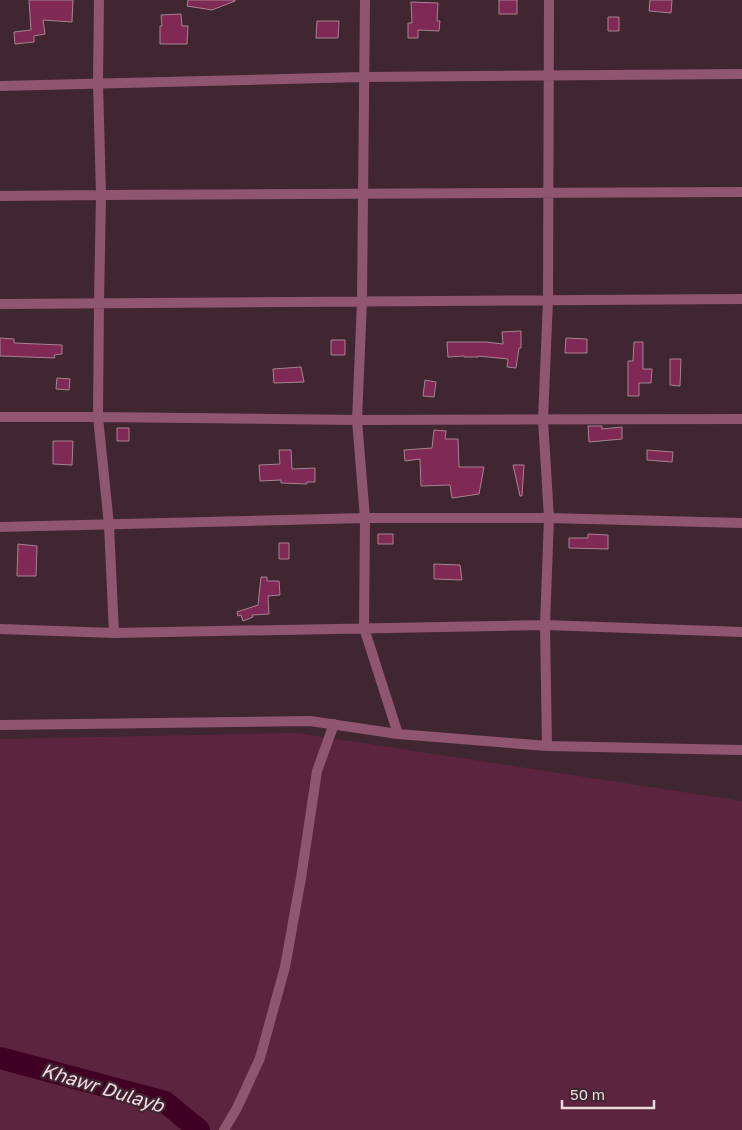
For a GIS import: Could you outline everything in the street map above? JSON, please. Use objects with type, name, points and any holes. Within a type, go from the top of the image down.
[{"type":"street","points":[[99,0],[98,83],[101,195],[98,303],[98,417],[110,525],[114,633]]},
{"type":"street","points":[[365,0],[362,301],[357,420],[365,518],[364,628],[398,734]]},
{"type":"street","points":[[546,746],[545,625],[549,518],[543,420],[548,300],[549,0]]},
{"type":"street","points":[[0,86],[364,77],[742,74]]},
{"type":"street","points":[[0,196],[742,192]]},
{"type":"street","points":[[0,304],[742,299]]},
{"type":"street","points":[[0,417],[357,420],[742,419]]},
{"type":"street","points":[[0,527],[365,518],[549,518],[742,523]]},
{"type":"street","points":[[0,629],[114,633],[545,625],[742,632]]},
{"type":"street","points":[[0,725],[310,721],[398,734],[546,746],[742,750]]},
{"type":"street","points":[[224,1130],[237,1108],[260,1058],[285,967],[317,771],[334,724]]},
{"type":"shaded area","points":[[297,733],[742,801],[742,1130],[0,1130],[0,739]]},
{"type":"building","points":[[29,0],[73,0],[72,22],[43,20],[45,34],[34,36],[34,42],[15,44],[14,32],[31,30]]},
{"type":"building","points":[[188,0],[235,1],[212,10],[187,6]]},
{"type":"building","points":[[499,0],[517,0],[517,14],[499,14]]},
{"type":"building","points":[[650,0],[672,0],[671,13],[649,11]]},
{"type":"building","points":[[411,2],[438,3],[437,21],[440,21],[439,31],[418,30],[418,38],[408,38],[408,23],[412,23]]},
{"type":"building","points":[[181,14],[182,26],[188,26],[187,44],[160,44],[161,15]]},
{"type":"building","points":[[608,17],[619,17],[619,31],[608,31]]},
{"type":"building","points":[[317,21],[339,21],[338,38],[316,38]]},
{"type":"building","points":[[521,331],[521,348],[519,348],[516,368],[507,367],[508,359],[478,356],[448,357],[447,342],[503,344],[502,332]]},
{"type":"building","points":[[0,338],[14,339],[14,343],[62,345],[62,354],[54,355],[55,358],[0,356]]},
{"type":"building","points":[[566,338],[587,339],[587,353],[565,353]]},
{"type":"building","points":[[331,340],[345,340],[345,355],[331,355]]},
{"type":"building","points":[[634,342],[643,342],[643,369],[652,369],[651,383],[639,383],[639,396],[628,396],[628,361],[633,361]]},
{"type":"building","points":[[670,359],[681,359],[680,386],[670,385]]},
{"type":"building","points":[[301,367],[304,382],[274,383],[273,369]]},
{"type":"building","points":[[57,378],[70,379],[69,390],[56,389]]},
{"type":"building","points":[[425,380],[436,382],[434,397],[423,396]]},
{"type":"building","points":[[588,426],[602,426],[602,429],[622,427],[622,439],[589,442]]},
{"type":"building","points":[[117,428],[129,428],[129,441],[117,441]]},
{"type":"building","points":[[434,430],[446,431],[445,439],[458,439],[459,467],[484,467],[479,494],[452,498],[450,485],[421,486],[420,459],[405,461],[404,450],[432,448]]},
{"type":"building","points":[[53,441],[73,441],[72,465],[53,464]]},
{"type":"building","points":[[279,450],[291,450],[292,469],[315,468],[315,482],[307,482],[307,484],[281,483],[281,480],[260,481],[259,465],[280,464]]},
{"type":"building","points":[[647,450],[673,452],[672,462],[647,460]]},
{"type":"building","points":[[513,465],[524,465],[522,496],[520,496]]},
{"type":"building","points":[[378,534],[393,534],[393,544],[378,544]]},
{"type":"building","points":[[588,534],[608,535],[608,549],[569,548],[569,538],[588,538]]},
{"type":"building","points":[[279,543],[289,543],[289,559],[279,559]]},
{"type":"building","points":[[18,544],[37,546],[36,576],[17,576]]},
{"type":"building","points":[[434,564],[460,565],[462,580],[434,579]]},
{"type":"building","points":[[261,577],[267,577],[267,581],[279,581],[280,595],[268,596],[269,614],[252,615],[253,617],[243,621],[241,615],[238,616],[237,612],[258,605]]},
{"type":"waterway","name":"Khawr Dulayb","points":[[0,1058],[165,1102],[199,1130]]}]
